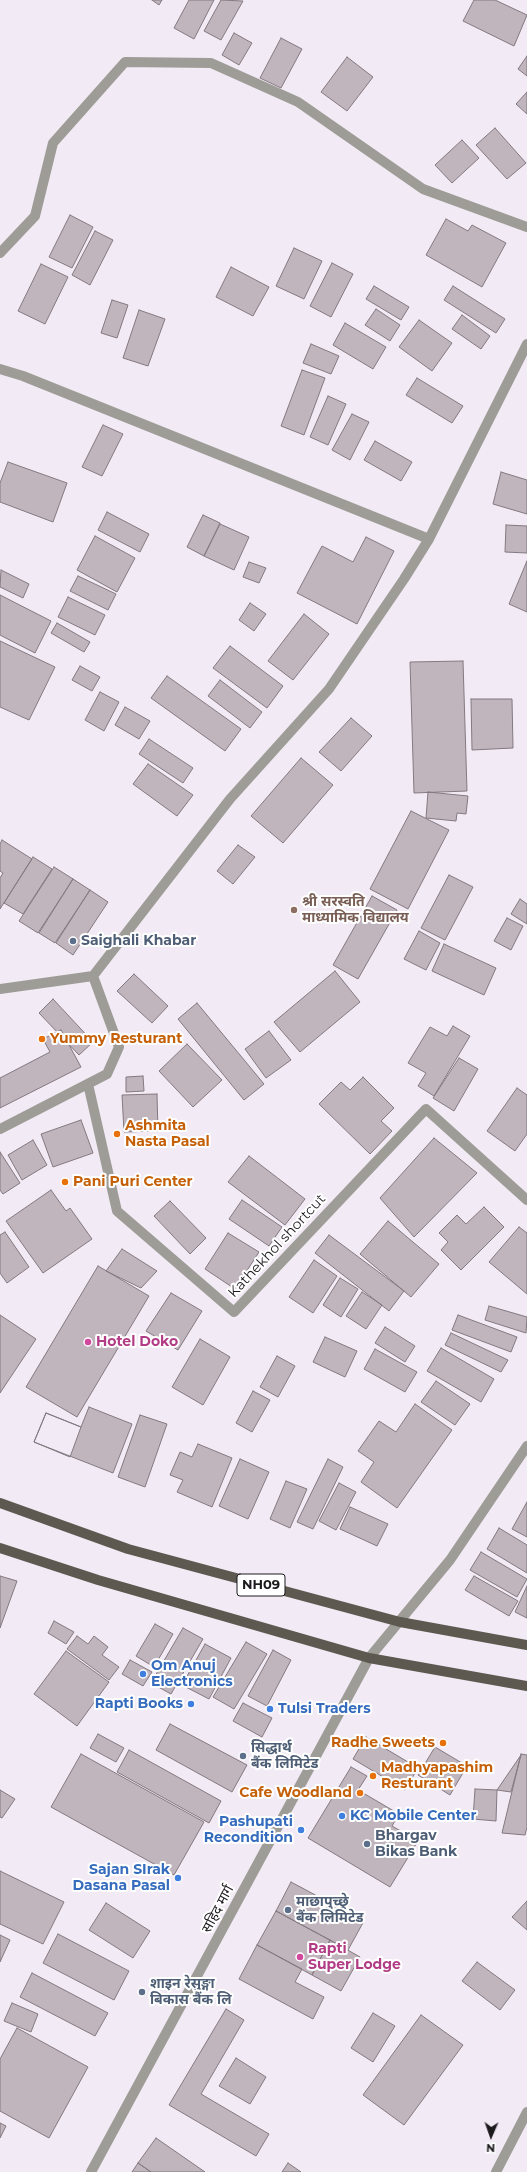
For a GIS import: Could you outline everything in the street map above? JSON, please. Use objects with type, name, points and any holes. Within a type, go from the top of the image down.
[{"type":"main road","name":"NH09","points":[[0,1503],[128,1549],[400,1622],[527,1646]]},
{"type":"main road","points":[[0,1548],[98,1580],[369,1658],[527,1686]]},
{"type":"street","points":[[0,253],[35,216],[53,143],[125,62],[211,63],[298,102],[423,190],[527,227]]},
{"type":"street","points":[[0,989],[93,976],[115,945],[230,799],[329,689],[404,579],[429,539],[527,344]]},
{"type":"street","points":[[0,369],[30,379],[429,539]]},
{"type":"street","points":[[0,1129],[107,1074],[119,1047],[93,976]]},
{"type":"street","name":"Kathekhol shortcut","points":[[88,1084],[117,1211],[234,1312],[426,1109],[527,1200]]},
{"type":"street","name":"सहिद मार्ग","points":[[91,2172],[369,1658],[450,1560],[527,1446]]},
{"type":"street","points":[[496,2172],[527,2112]]},
{"type":"building","points":[[152,0],[162,0],[159,5]]},
{"type":"building","points":[[189,0],[214,0],[194,39],[174,28]]},
{"type":"building","points":[[221,0],[243,1],[221,40],[204,31]]},
{"type":"building","points":[[474,0],[495,0],[527,15],[514,46],[463,21]]},
{"type":"building","points":[[234,33],[252,43],[239,65],[222,55]]},
{"type":"building","points":[[281,38],[302,49],[281,88],[260,78]]},
{"type":"building","points":[[527,56],[527,76],[518,69]]},
{"type":"building","points":[[347,57],[373,77],[347,111],[321,92]]},
{"type":"building","points":[[527,92],[527,114],[516,104]]},
{"type":"building","points":[[495,128],[526,163],[507,179],[476,145]]},
{"type":"building","points":[[462,140],[479,158],[452,183],[435,165]]},
{"type":"building","points":[[70,215],[93,227],[72,268],[49,257]]},
{"type":"building","points":[[446,219],[468,231],[472,225],[506,243],[482,287],[426,255]]},
{"type":"building","points":[[95,231],[113,240],[90,285],[72,275]]},
{"type":"building","points":[[294,248],[322,261],[304,299],[276,286]]},
{"type":"building","points":[[332,263],[353,274],[331,317],[310,306]]},
{"type":"building","points":[[41,264],[68,277],[45,324],[18,311]]},
{"type":"building","points":[[231,267],[269,287],[253,316],[216,297]]},
{"type":"building","points":[[374,286],[409,307],[401,320],[366,299]]},
{"type":"building","points":[[453,286],[505,319],[496,333],[444,300]]},
{"type":"building","points":[[112,300],[128,305],[117,338],[101,333]]},
{"type":"building","points":[[376,309],[400,325],[390,341],[365,325]]},
{"type":"building","points":[[139,310],[165,319],[148,366],[123,358]]},
{"type":"building","points":[[462,315],[490,336],[481,349],[452,329]]},
{"type":"building","points":[[419,320],[452,343],[432,371],[399,347]]},
{"type":"building","points":[[345,323],[386,347],[373,369],[333,345]]},
{"type":"building","points":[[311,344],[339,356],[331,374],[303,363]]},
{"type":"building","points":[[302,370],[325,378],[304,435],[281,426]]},
{"type":"building","points":[[417,378],[463,406],[452,423],[406,395]]},
{"type":"building","points":[[328,396],[346,404],[328,445],[310,437]]},
{"type":"building","points":[[352,414],[369,422],[350,460],[332,450]]},
{"type":"building","points":[[103,425],[123,434],[102,476],[82,467]]},
{"type":"building","points":[[375,441],[412,462],[401,481],[364,460]]},
{"type":"building","points":[[8,462],[67,483],[53,522],[0,502],[0,483]]},
{"type":"building","points":[[501,472],[527,480],[527,514],[493,504]]},
{"type":"building","points":[[107,512],[149,534],[140,552],[98,530]]},
{"type":"building","points":[[203,515],[220,523],[204,556],[187,547]]},
{"type":"building","points":[[220,524],[249,537],[234,570],[204,556]]},
{"type":"building","points":[[506,525],[527,526],[527,553],[505,552]]},
{"type":"building","points":[[95,536],[135,558],[117,592],[77,570]]},
{"type":"building","points":[[366,537],[394,551],[357,624],[297,593],[322,546],[353,562]]},
{"type":"building","points":[[527,561],[527,612],[509,604]]},
{"type":"building","points":[[249,562],[266,568],[259,583],[243,577]]},
{"type":"building","points":[[1,570],[29,584],[23,598],[0,587]]},
{"type":"building","points":[[78,576],[116,594],[108,610],[70,591]]},
{"type":"building","points":[[0,595],[51,621],[35,653],[0,635]]},
{"type":"building","points":[[68,597],[105,615],[95,635],[58,617]]},
{"type":"building","points":[[250,603],[266,614],[254,631],[239,620]]},
{"type":"building","points":[[304,614],[329,634],[293,680],[268,661]]},
{"type":"building","points":[[57,623],[90,642],[84,652],[51,633]]},
{"type":"building","points":[[0,641],[55,667],[29,720],[0,707]]},
{"type":"building","points":[[230,646],[283,686],[267,708],[213,668]]},
{"type":"building","points":[[463,661],[467,791],[414,793],[410,662]]},
{"type":"building","points":[[80,666],[100,677],[92,691],[72,680]]},
{"type":"building","points":[[167,676],[241,729],[225,751],[151,698]]},
{"type":"building","points":[[220,680],[262,712],[250,728],[208,696]]},
{"type":"building","points":[[100,692],[119,702],[104,731],[85,720]]},
{"type":"building","points":[[471,699],[512,699],[513,748],[472,750]]},
{"type":"building","points":[[125,707],[150,721],[139,739],[115,725]]},
{"type":"building","points":[[351,718],[372,736],[341,771],[319,752]]},
{"type":"building","points":[[149,739],[193,768],[183,783],[139,754]]},
{"type":"building","points":[[301,758],[333,785],[283,843],[251,816]]},
{"type":"building","points":[[148,764],[193,795],[177,816],[133,784]]},
{"type":"building","points":[[428,792],[468,796],[466,814],[457,813],[456,821],[426,818]]},
{"type":"building","points":[[411,811],[449,830],[408,909],[370,889]]},
{"type":"building","points":[[2,840],[32,859],[0,909],[0,878],[3,873],[0,871],[0,844]]},
{"type":"building","points":[[238,845],[255,857],[233,884],[217,871]]},
{"type":"building","points":[[33,857],[52,869],[23,914],[4,903]]},
{"type":"building","points":[[54,867],[73,879],[38,933],[19,921]]},
{"type":"building","points":[[449,875],[473,887],[445,940],[421,928]]},
{"type":"building","points":[[73,879],[90,890],[55,943],[39,933]]},
{"type":"building","points":[[90,890],[108,902],[73,955],[56,943]]},
{"type":"building","points":[[372,896],[397,910],[358,979],[333,965]]},
{"type":"building","points":[[520,899],[527,904],[527,924],[511,914]]},
{"type":"building","points":[[507,918],[523,926],[511,950],[494,941]]},
{"type":"building","points":[[419,931],[440,943],[426,970],[404,959]]},
{"type":"building","points":[[444,944],[496,968],[484,995],[432,971]]},
{"type":"building","points":[[335,971],[360,1002],[300,1052],[274,1022]]},
{"type":"building","points":[[134,974],[168,1006],[152,1023],[117,991]]},
{"type":"building","points":[[53,999],[93,1042],[79,1055],[39,1013]]},
{"type":"building","points":[[197,1003],[264,1084],[244,1100],[178,1019]]},
{"type":"building","points":[[453,1026],[470,1036],[434,1096],[418,1086],[426,1073],[408,1063],[430,1027],[447,1036]]},
{"type":"building","points":[[61,1030],[81,1067],[0,1108],[0,1078],[50,1052],[43,1039]]},
{"type":"building","points":[[269,1031],[291,1060],[266,1078],[245,1049]]},
{"type":"building","points":[[187,1044],[222,1080],[193,1107],[159,1071]]},
{"type":"building","points":[[459,1058],[478,1069],[454,1111],[433,1098]]},
{"type":"building","points":[[143,1076],[144,1091],[126,1092],[126,1077]]},
{"type":"building","points":[[363,1077],[394,1108],[381,1121],[392,1131],[370,1154],[319,1104],[341,1082],[350,1090]]},
{"type":"building","points":[[517,1088],[527,1095],[527,1134],[515,1151],[487,1131]]},
{"type":"building","points":[[157,1094],[158,1131],[124,1132],[122,1095]]},
{"type":"building","points":[[81,1120],[93,1153],[53,1167],[41,1134]]},
{"type":"building","points":[[434,1138],[477,1173],[414,1237],[380,1198]]},
{"type":"building","points":[[33,1140],[47,1165],[22,1180],[8,1155]]},
{"type":"building","points":[[0,1152],[20,1183],[3,1194],[0,1190]]},
{"type":"building","points":[[249,1156],[305,1199],[285,1225],[228,1182]]},
{"type":"building","points":[[51,1190],[66,1211],[70,1208],[92,1239],[43,1273],[6,1221]]},
{"type":"building","points":[[242,1200],[282,1227],[269,1246],[229,1219]]},
{"type":"building","points":[[170,1201],[206,1238],[190,1254],[154,1216]]},
{"type":"building","points":[[484,1207],[504,1227],[461,1270],[441,1250],[448,1242],[439,1233],[457,1215],[466,1224]]},
{"type":"building","points":[[388,1221],[439,1264],[411,1297],[360,1254]]},
{"type":"building","points":[[519,1227],[527,1233],[527,1294],[489,1262]]},
{"type":"building","points":[[5,1232],[29,1267],[7,1283],[0,1273],[0,1235]]},
{"type":"building","points":[[228,1233],[259,1252],[235,1289],[205,1269]]},
{"type":"building","points":[[329,1235],[404,1291],[389,1311],[315,1253]]},
{"type":"building","points":[[122,1249],[157,1271],[141,1288],[106,1271]]},
{"type":"building","points":[[314,1260],[337,1276],[313,1313],[289,1297]]},
{"type":"building","name":"Hotel Doko","points":[[98,1266],[149,1296],[77,1417],[26,1387]]},
{"type":"building","points":[[340,1278],[358,1289],[341,1317],[323,1305]]},
{"type":"building","points":[[362,1292],[382,1305],[366,1329],[346,1316]]},
{"type":"building","points":[[171,1293],[202,1311],[178,1350],[146,1331]]},
{"type":"building","points":[[489,1306],[527,1317],[526,1333],[485,1320]]},
{"type":"building","points":[[0,1315],[36,1339],[0,1393]]},
{"type":"building","points":[[458,1315],[517,1337],[511,1352],[452,1330]]},
{"type":"building","points":[[385,1327],[415,1346],[405,1362],[375,1343]]},
{"type":"building","points":[[451,1333],[508,1360],[501,1372],[445,1345]]},
{"type":"building","points":[[325,1337],[357,1351],[345,1377],[313,1362]]},
{"type":"building","points":[[200,1339],[230,1357],[203,1405],[172,1387]]},
{"type":"building","points":[[441,1348],[494,1379],[481,1402],[427,1371]]},
{"type":"building","points":[[375,1349],[417,1372],[405,1392],[364,1369]]},
{"type":"building","points":[[277,1356],[295,1366],[278,1397],[260,1387]]},
{"type":"building","points":[[436,1381],[470,1404],[455,1425],[421,1402]]},
{"type":"building","points":[[253,1391],[270,1400],[252,1432],[236,1423]]},
{"type":"building","points":[[415,1404],[452,1430],[397,1508],[361,1482],[374,1462],[358,1451],[379,1421],[396,1432]]},
{"type":"building","points":[[89,1407],[132,1424],[113,1473],[34,1442],[46,1413],[81,1427]]},
{"type":"building","points":[[46,1413],[81,1427],[70,1457],[34,1442]]},
{"type":"building","points":[[140,1415],[167,1424],[145,1487],[118,1477]]},
{"type":"building","points":[[198,1444],[232,1458],[212,1507],[177,1492],[183,1480],[170,1475],[180,1452],[192,1457]]},
{"type":"building","points":[[240,1459],[269,1472],[248,1519],[219,1506]]},
{"type":"building","points":[[328,1459],[343,1467],[313,1529],[297,1522]]},
{"type":"building","points":[[286,1481],[307,1489],[290,1528],[270,1519]]},
{"type":"building","points":[[339,1483],[356,1492],[336,1530],[319,1521]]},
{"type":"building","points":[[527,1502],[527,1537],[512,1529]]},
{"type":"building","points":[[350,1507],[388,1524],[377,1546],[340,1529]]},
{"type":"building","points":[[499,1528],[527,1545],[527,1573],[487,1549]]},
{"type":"building","points":[[481,1552],[527,1579],[517,1597],[470,1570]]},
{"type":"building","points":[[0,1576],[17,1581],[0,1628]]},
{"type":"building","points":[[474,1576],[518,1601],[509,1616],[465,1590]]},
{"type":"building","points":[[527,1586],[527,1618],[515,1612]]},
{"type":"building","points":[[54,1621],[74,1632],[66,1644],[48,1633]]},
{"type":"building","points":[[155,1624],[173,1634],[154,1667],[136,1656]]},
{"type":"building","points":[[183,1628],[203,1639],[171,1694],[151,1683]]},
{"type":"building","points":[[77,1636],[88,1644],[94,1636],[108,1647],[102,1655],[119,1667],[109,1680],[67,1649]]},
{"type":"building","points":[[246,1642],[267,1654],[234,1709],[213,1697]]},
{"type":"building","points":[[205,1644],[231,1658],[209,1699],[182,1685]]},
{"type":"building","points":[[273,1650],[291,1660],[267,1706],[248,1696]]},
{"type":"building","points":[[66,1651],[109,1682],[77,1726],[34,1694]]},
{"type":"building","points":[[130,1660],[152,1672],[143,1686],[122,1674]]},
{"type":"building","points":[[243,1703],[272,1718],[262,1737],[233,1721]]},
{"type":"building","points":[[170,1724],[247,1765],[232,1792],[156,1750]]},
{"type":"building","points":[[98,1734],[124,1748],[116,1762],[90,1748]]},
{"type":"building","points":[[366,1737],[418,1768],[405,1790],[353,1759]]},
{"type":"building","points":[[435,1747],[467,1766],[450,1795],[418,1775]]},
{"type":"building","points":[[129,1750],[221,1801],[209,1823],[117,1772]]},
{"type":"building","points":[[81,1754],[204,1822],[174,1875],[51,1807]]},
{"type":"building","points":[[521,1754],[527,1755],[527,1827],[525,1835],[502,1833]]},
{"type":"building","points":[[521,1755],[511,1792],[497,1790]]},
{"type":"building","points":[[351,1767],[367,1776],[358,1790],[399,1814],[392,1826],[418,1841],[390,1887],[308,1838]]},
{"type":"building","points":[[475,1789],[497,1790],[496,1821],[473,1819]]},
{"type":"building","points":[[0,1790],[15,1799],[2,1818],[0,1817]]},
{"type":"building","points":[[0,1871],[64,1902],[43,1944],[0,1924]]},
{"type":"building","points":[[291,1882],[364,1921],[348,1950],[276,1911]]},
{"type":"building","points":[[527,1901],[527,1930],[512,1917]]},
{"type":"building","points":[[106,1903],[150,1931],[133,1958],[89,1930]]},
{"type":"building","points":[[276,1911],[330,1940],[312,1975],[257,1945]]},
{"type":"building","points":[[58,1934],[129,1971],[114,2000],[43,1963]]},
{"type":"building","points":[[0,1935],[10,1940],[0,1962]]},
{"type":"building","points":[[330,1940],[360,1957],[341,1991],[312,1975]]},
{"type":"building","points":[[257,1945],[302,1969],[295,1982],[324,1997],[313,2019],[239,1979]]},
{"type":"building","points":[[477,1962],[515,1990],[500,2010],[462,1981]]},
{"type":"building","points":[[32,1973],[108,2013],[95,2036],[20,1997]]},
{"type":"building","points":[[12,2003],[38,2014],[31,2032],[4,2021]]},
{"type":"building","points":[[226,2009],[244,2020],[201,2094],[269,2134],[256,2156],[169,2105]]},
{"type":"building","points":[[373,2013],[395,2026],[373,2062],[351,2048]]},
{"type":"building","points":[[421,2015],[463,2045],[404,2125],[363,2095]]},
{"type":"building","points":[[17,2028],[88,2067],[49,2138],[0,2111],[0,2059]]},
{"type":"building","points":[[236,2058],[266,2077],[250,2104],[219,2086]]},
{"type":"building","points":[[0,2123],[6,2126],[0,2138]]},
{"type":"building","points":[[156,2138],[205,2172],[151,2172],[138,2163]]},
{"type":"building","points":[[138,2163],[151,2172],[132,2172]]},
{"type":"building","points":[[288,2163],[301,2172],[282,2172]]},
{"type":"place","name":"श्री सरस्वति माध्यामिक विद्यालय","points":[[294,910]]},
{"type":"place","name":"Saighali Khabar","points":[[73,941]]},
{"type":"place","name":"Yummy Resturant","points":[[42,1039]]},
{"type":"place","name":"Ashmita Nasta Pasal","points":[[117,1134]]},
{"type":"place","name":"Pani Puri Center","points":[[65,1182]]},
{"type":"place","name":"Hotel Doko","points":[[88,1342]]},
{"type":"place","name":"Om Anuj Electronics","points":[[143,1674]]},
{"type":"place","name":"Rapti Books","points":[[191,1704]]},
{"type":"place","name":"Tulsi Traders","points":[[270,1709]]},
{"type":"place","name":"Radhe Sweets","points":[[443,1743]]},
{"type":"place","name":"सिद्धार्थ बैंक लिमिटेड","points":[[243,1756]]},
{"type":"place","name":"Madhyapashim Resturant","points":[[373,1776]]},
{"type":"place","name":"Cafe Woodland","points":[[360,1793]]},
{"type":"place","name":"KC Mobile Center","points":[[342,1816]]},
{"type":"place","name":"Pashupati Recondition","points":[[301,1830]]},
{"type":"place","name":"Bhargav Bikas Bank","points":[[367,1844]]},
{"type":"place","name":"Sajan SIrak Dasana Pasal","points":[[178,1878]]},
{"type":"place","name":"माछापुच्छ्रे बैंक लिमिटेड","points":[[288,1910]]},
{"type":"place","name":"Rapti Super Lodge","points":[[300,1957]]},
{"type":"place","name":"शाइन रेसुङ्गा बिकास बैंक लि","points":[[142,1992]]}]
